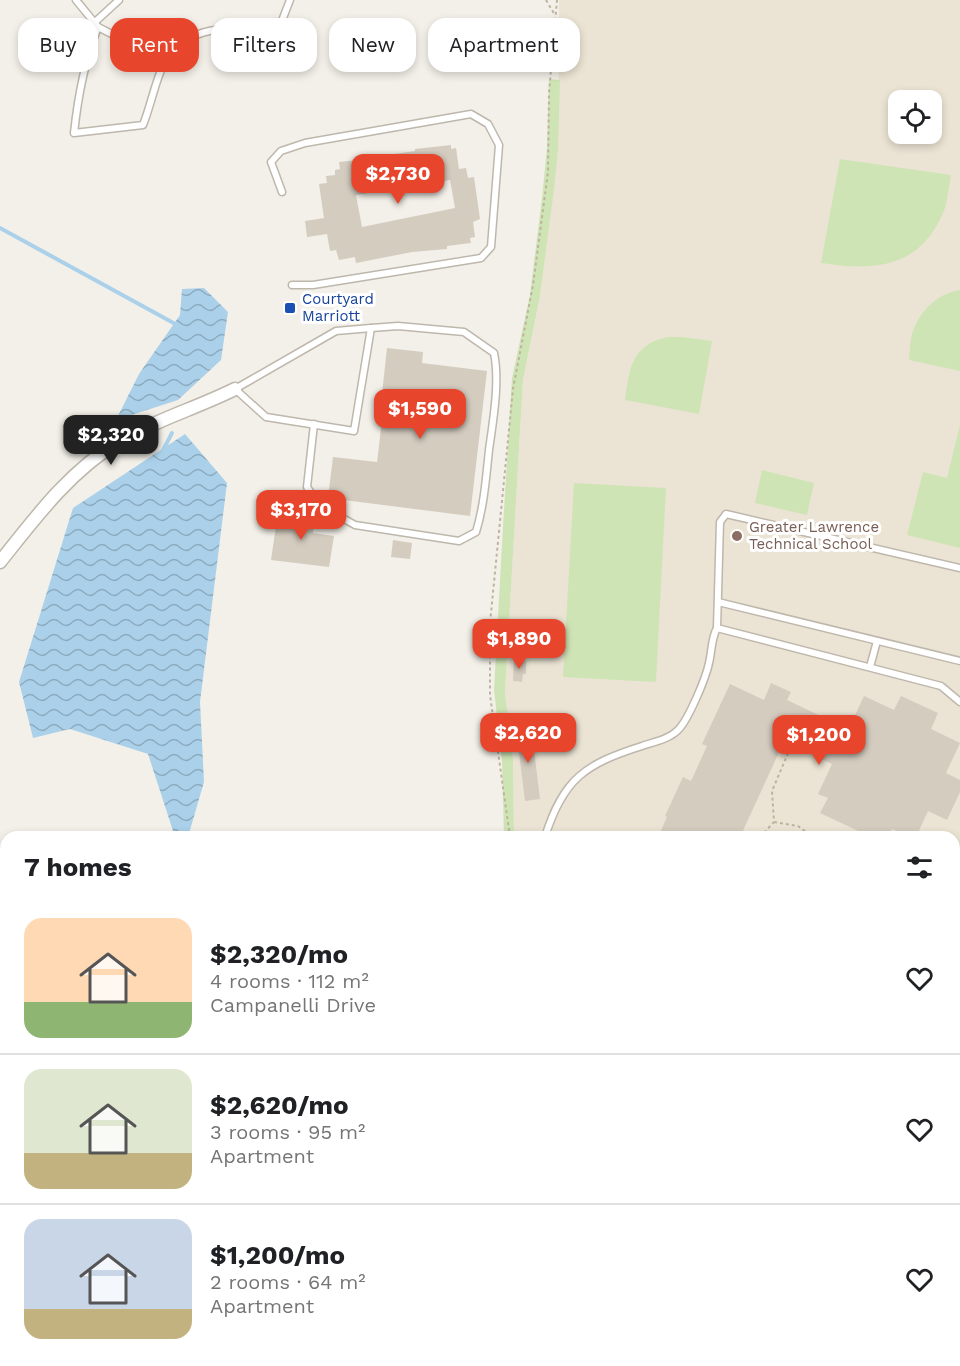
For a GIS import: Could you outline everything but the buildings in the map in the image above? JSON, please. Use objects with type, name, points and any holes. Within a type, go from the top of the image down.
[{"type":"street","points":[[0,562],[58,493],[97,457],[118,442],[138,432],[235,389]]},
{"type":"lane","points":[[76,0],[90,18]]},
{"type":"lane","points":[[98,23],[119,0]]},
{"type":"lane","points":[[199,33],[220,29],[278,31],[290,0]]},
{"type":"lane","points":[[83,72],[74,133],[143,125],[160,72]]},
{"type":"lane","points":[[282,192],[271,162],[281,151],[306,143],[471,114],[488,124],[499,145],[491,247],[481,258],[313,285],[292,285]]},
{"type":"lane","points":[[314,424],[307,487],[319,505],[355,525],[459,541],[476,532],[481,515],[493,418],[496,365],[494,353],[464,332],[398,326],[371,328],[336,331],[235,389],[266,417],[314,424],[354,431],[371,328]]},
{"type":"lane","points":[[547,831],[561,796],[587,769],[619,753],[670,736],[680,729],[704,683],[713,635],[717,628],[720,522],[726,514],[960,568]]},
{"type":"lane","points":[[718,602],[960,661]]},
{"type":"lane","points":[[717,628],[941,686],[959,699]]},
{"type":"lane","points":[[870,667],[877,641]]},
{"type":"path","points":[[546,0],[555,15]]},
{"type":"path","points":[[509,831],[490,695],[490,624],[513,389],[533,285],[548,172],[550,83],[557,0]]},
{"type":"path","points":[[766,831],[774,822],[772,791],[794,739]]},
{"type":"path","points":[[774,822],[798,826],[805,831]]},
{"type":"shaded area","name":"Greater Lawrence Technical School","points":[[559,0],[960,0],[960,831],[514,831],[513,760],[505,693],[523,380],[540,296],[558,150],[559,72],[580,72],[580,18],[559,18]]},
{"type":"green space","points":[[549,79],[560,80],[558,150],[554,189],[540,296],[523,380],[505,693],[513,760],[514,831],[504,831],[502,761],[494,690],[512,378],[530,295],[547,148]]},
{"type":"green space","points":[[840,159],[951,175],[944,210],[927,240],[915,251],[887,264],[855,266],[821,263]]},
{"type":"green space","points":[[960,290],[960,371],[909,360],[913,332],[922,314],[945,294]]},
{"type":"green space","points":[[667,337],[712,341],[699,414],[625,400],[628,378],[639,352],[655,341]]},
{"type":"green space","points":[[960,425],[960,548],[907,535],[923,472],[947,478]]},
{"type":"green space","points":[[762,470],[814,483],[807,515],[755,503]]},
{"type":"green space","points":[[574,483],[666,488],[656,682],[563,677]]},
{"type":"water","points":[[204,288],[228,312],[221,360],[178,400],[116,420],[139,374],[180,315],[182,289]]},
{"type":"water","points":[[185,434],[227,483],[200,702],[204,782],[190,831],[173,831],[148,754],[70,729],[33,738],[19,682],[73,508]]},
{"type":"waterway","points":[[0,228],[179,326]]},
{"type":"waterway","points":[[162,452],[172,433]]},
{"type":"place","name":"Courtyard Marriott","points":[[290,308]]},
{"type":"place","name":"Greater Lawrence Technical School","points":[[737,536]]}]
